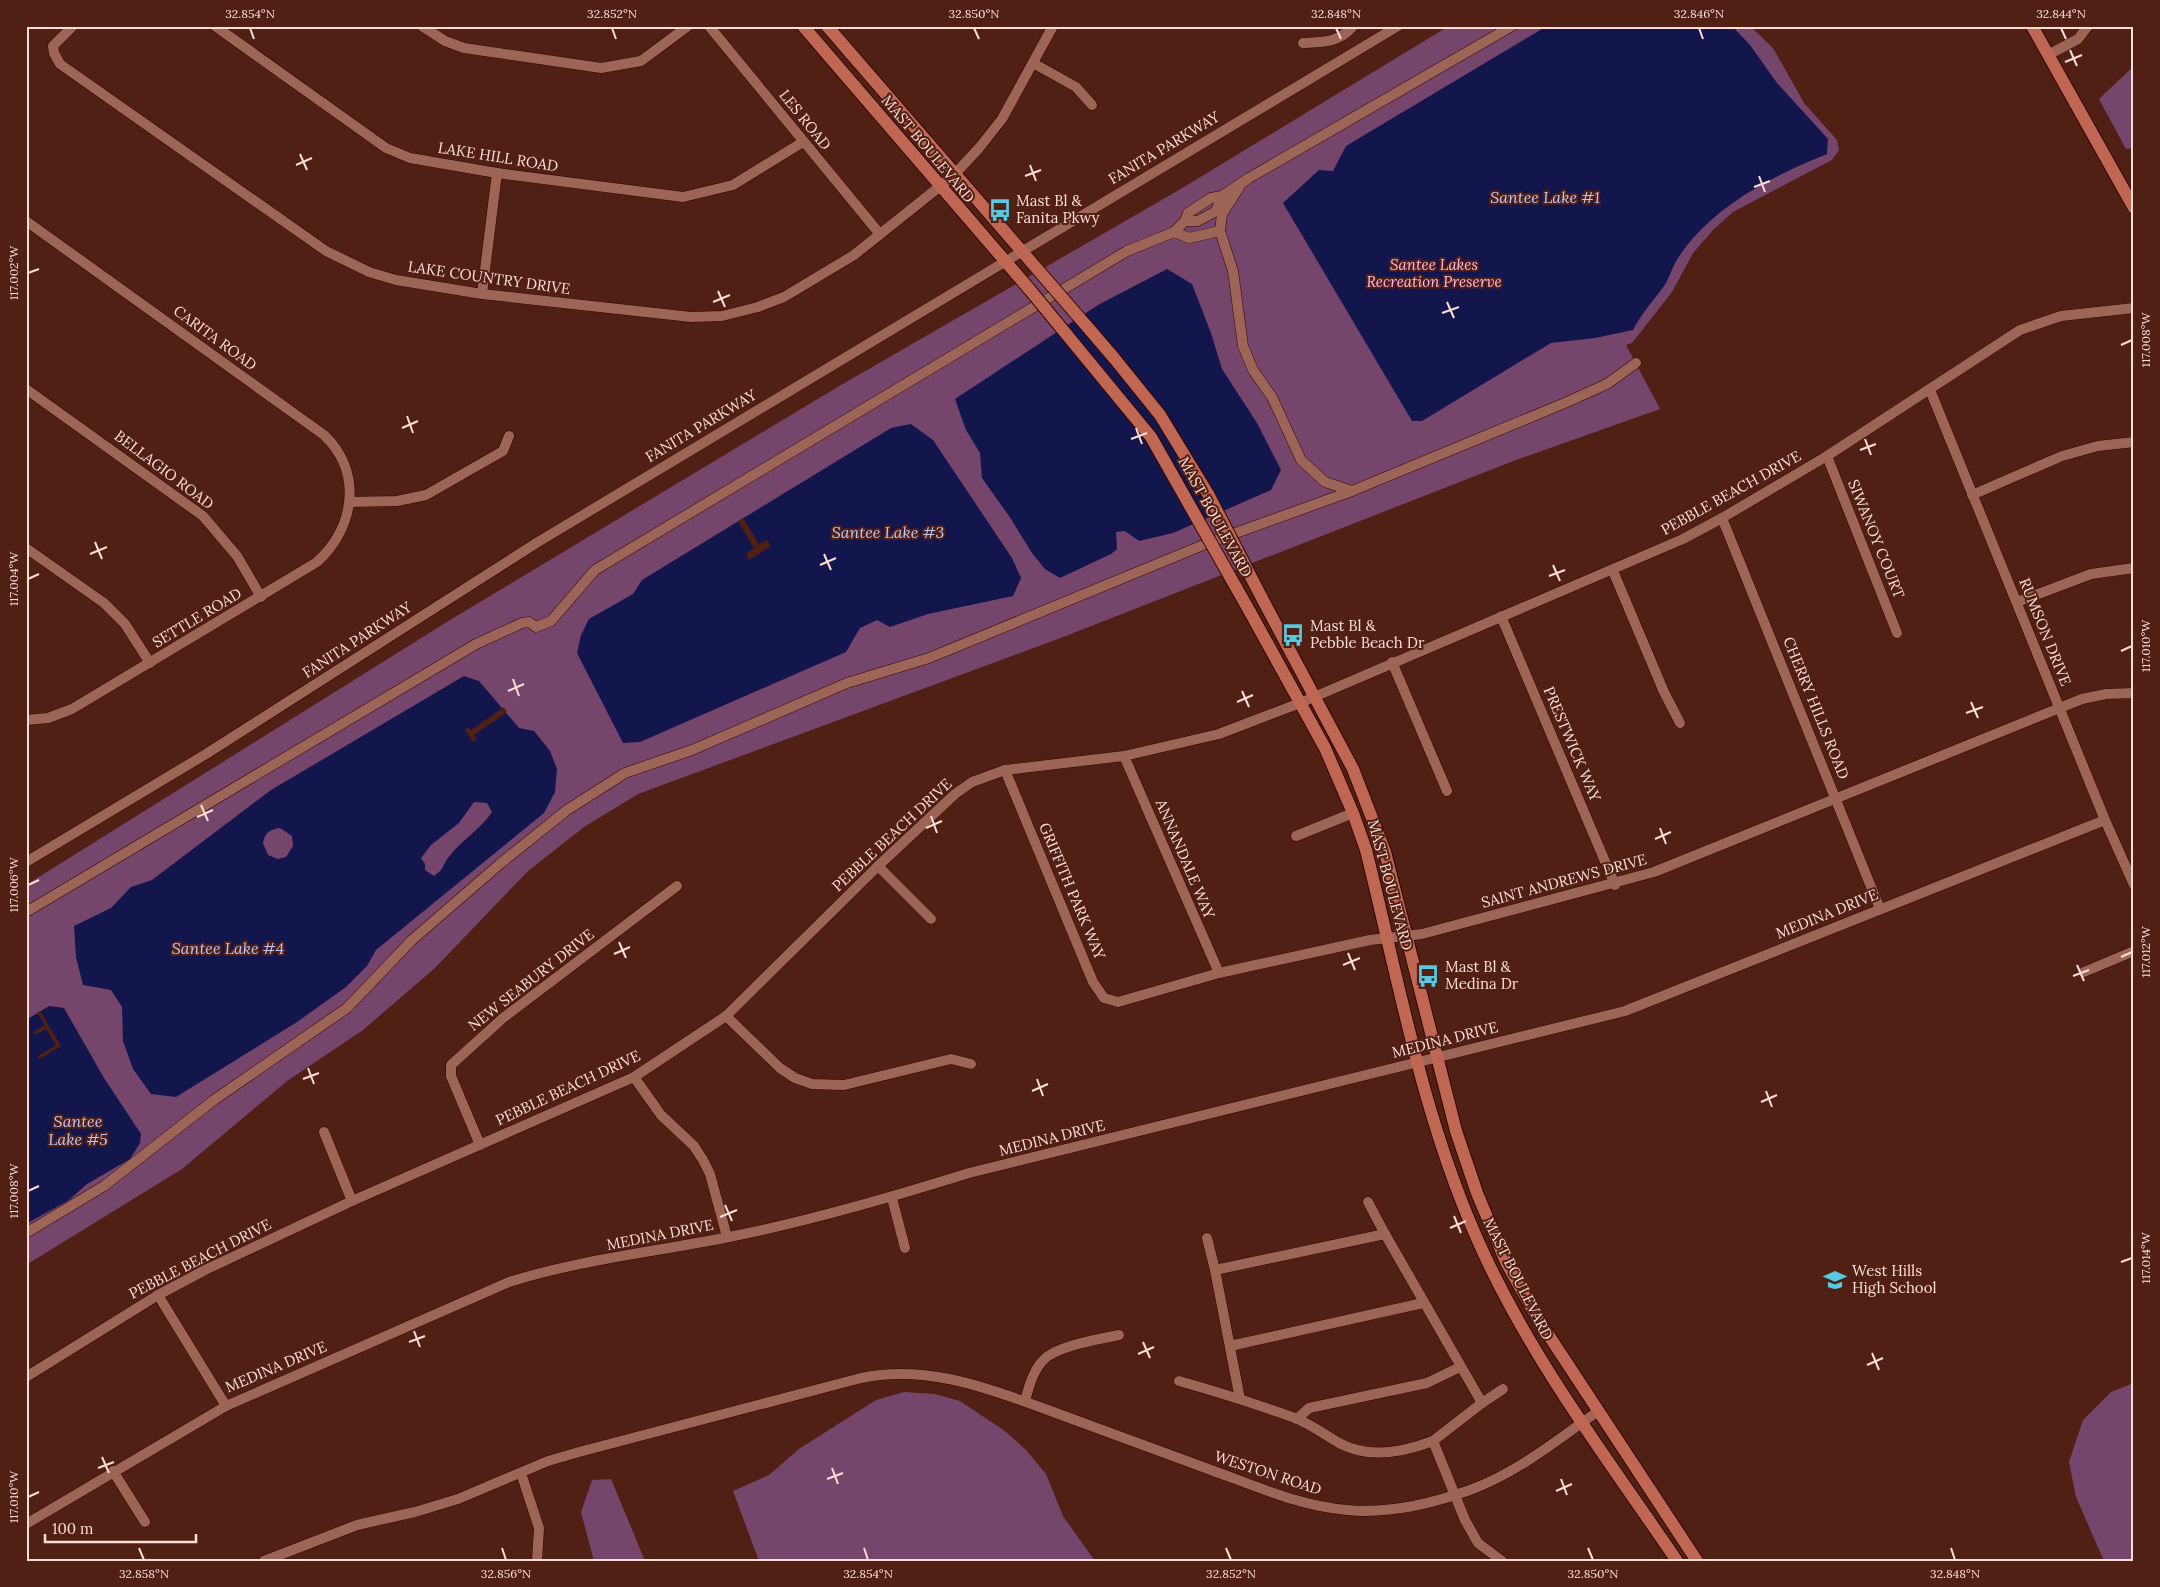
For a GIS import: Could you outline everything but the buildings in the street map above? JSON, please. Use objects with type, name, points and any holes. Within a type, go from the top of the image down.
[{"type":"main road","name":"MAST BOULEVARD","points":[[802,26],[1003,262],[1030,290],[1151,437],[1325,748],[1353,813],[1366,850],[1418,1063],[1448,1167],[1484,1255],[1522,1327],[1581,1423],[1677,1561]]},
{"type":"main road","name":"MAST BOULEVARD","points":[[827,26],[1045,278],[1160,415],[1208,494],[1353,769],[1385,852],[1458,1138],[1477,1193],[1506,1262],[1536,1316],[1697,1561]]},
{"type":"main road","points":[[2032,26],[2134,208]]},
{"type":"street","name":"LAKE COUNTRY DRIVE","points":[[73,26],[53,46],[54,54],[60,64],[340,259],[370,272],[396,280],[482,294],[669,316],[722,316],[758,307],[784,297],[854,255],[879,233],[940,187],[979,148],[1002,119],[1053,26]]},
{"type":"street","name":"LAKE HILL ROAD","points":[[215,26],[386,148],[410,158],[497,173],[683,197],[733,185],[803,142]]},
{"type":"street","points":[[422,26],[445,41],[471,49],[600,68],[641,62],[688,26]]},
{"type":"street","name":"LES ROAD","points":[[708,26],[879,233]]},
{"type":"street","points":[[1303,43],[1333,41],[1348,32],[1353,26]]},
{"type":"street","name":"FANITA PARKWAY","points":[[26,862],[206,754],[538,542],[1020,251],[1398,26]]},
{"type":"street","points":[[26,912],[476,644],[522,624],[529,622],[536,628],[551,621],[554,615],[594,570],[1127,251],[1174,232],[1185,221],[1188,213],[1211,198],[1222,196],[1512,26]]},
{"type":"street","points":[[2048,55],[2078,39],[2088,26]]},
{"type":"street","points":[[1033,63],[1076,87],[1092,106]]},
{"type":"street","points":[[482,294],[497,173]]},
{"type":"street","points":[[1242,183],[1222,214],[1220,231],[1233,270],[1243,346],[1253,370],[1272,397],[1301,460],[1325,482],[1352,490]]},
{"type":"street","name":"CARITA ROAD","points":[[26,221],[324,435],[337,449],[346,468],[350,486],[350,502]]},
{"type":"street","points":[[1174,232],[1188,238],[1220,231]]},
{"type":"street","name":"PEBBLE BEACH DRIVE","points":[[26,1377],[158,1295],[205,1270],[352,1201],[634,1077],[726,1016],[878,866],[955,794],[972,782],[1005,770],[1124,756],[1219,734],[1300,703],[1392,662],[1612,571],[1722,518],[1827,456],[2020,330],[2061,316],[2134,308]]},
{"type":"street","points":[[26,1233],[104,1186],[214,1100],[347,1008],[412,940],[502,863],[567,810],[625,773],[692,750],[847,683],[929,658],[1208,544],[1352,490],[1568,402],[1607,384],[1636,362]]},
{"type":"street","name":"BELLAGIO ROAD","points":[[26,389],[203,516],[236,556],[260,597]]},
{"type":"street","name":"RUMSON DRIVE","points":[[1930,390],[2104,820],[2134,885]]},
{"type":"street","points":[[350,502],[397,501],[426,495],[503,451],[509,436]]},
{"type":"street","points":[[1972,495],[2062,456],[2098,446],[2134,442]]},
{"type":"street","name":"SIWANOY COURT","points":[[1827,456],[1897,633]]},
{"type":"street","name":"SETTLE ROAD","points":[[26,720],[42,720],[63,714],[317,562],[325,555],[342,531],[350,502]]},
{"type":"street","name":"CHERRY HILLS ROAD","points":[[1722,518],[1880,909]]},
{"type":"street","points":[[26,548],[104,603],[125,624],[150,663]]},
{"type":"street","points":[[2017,602],[2091,574],[2134,568]]},
{"type":"street","points":[[1612,571],[1664,692],[1680,723]]},
{"type":"street","name":"PRESTWICK WAY","points":[[1501,616],[1615,885]]},
{"type":"street","points":[[1392,662],[1447,791]]},
{"type":"street","name":"SAINT ANDREWS DRIVE","points":[[1128,999],[1219,973],[1388,938],[1406,936],[1615,885],[1654,872],[2059,708],[2094,696],[2134,693]]},
{"type":"street","name":"ANNANDALE WAY","points":[[1124,756],[1219,973]]},
{"type":"street","name":"GRIFFITH PARK WAY","points":[[1005,770],[1098,991],[1104,998],[1113,1002],[1128,999]]},
{"type":"street","points":[[1296,836],[1353,813]]},
{"type":"street","name":"MEDINA DRIVE","points":[[26,1524],[226,1406],[510,1282],[542,1272],[727,1237],[892,1198],[969,1173],[1624,1011],[2104,820]]},
{"type":"street","points":[[878,866],[931,919]]},
{"type":"street","name":"NEW SEABURY DRIVE","points":[[480,1145],[451,1076],[451,1064],[502,1018],[678,886]]},
{"type":"street","points":[[2084,972],[2134,951]]},
{"type":"street","points":[[726,1016],[780,1068],[795,1078],[812,1084],[844,1085],[951,1059],[971,1064]]},
{"type":"street","points":[[634,1077],[661,1115],[694,1146],[704,1160],[710,1174],[727,1237]]},
{"type":"street","points":[[324,1132],[352,1201]]},
{"type":"street","points":[[892,1198],[905,1248]]},
{"type":"street","points":[[1368,1202],[1423,1303],[1482,1403]]},
{"type":"street","points":[[1215,1270],[1385,1234]]},
{"type":"street","points":[[1208,1238],[1240,1399]]},
{"type":"street","points":[[158,1295],[226,1406]]},
{"type":"street","points":[[1230,1346],[1423,1303]]},
{"type":"street","points":[[1025,1401],[1031,1380],[1046,1357],[1059,1350],[1119,1335]]},
{"type":"street","points":[[1298,1419],[1309,1408],[1427,1383],[1460,1367]]},
{"type":"street","name":"WESTON ROAD","points":[[264,1561],[358,1526],[458,1499],[548,1461],[875,1375],[904,1372],[931,1374],[1025,1401],[1277,1494],[1312,1505],[1348,1510],[1406,1508],[1472,1490],[1527,1462],[1598,1412]]},
{"type":"street","points":[[1179,1381],[1298,1419],[1343,1445],[1362,1451],[1381,1453],[1400,1451],[1433,1441],[1502,1389]]},
{"type":"street","points":[[1433,1441],[1465,1520],[1478,1543],[1502,1561]]},
{"type":"street","points":[[113,1471],[145,1522]]},
{"type":"street","points":[[521,1473],[539,1528],[537,1561]]},
{"type":"green space","name":"Santee Lakes Recreation Preserve","points":[[1449,26],[1750,26],[1773,48],[1804,103],[1837,140],[1839,150],[1832,160],[1733,212],[1714,229],[1693,253],[1672,292],[1632,343],[1626,345],[1660,409],[1516,460],[1058,639],[638,794],[584,827],[528,871],[435,968],[363,1030],[287,1081],[182,1169],[26,1265],[26,885],[450,620],[841,385],[1179,190]]},
{"type":"green space","points":[[2134,66],[2134,148],[2126,149],[2099,99]]},
{"type":"green space","points":[[2134,1383],[2134,1561],[2104,1561],[2076,1497],[2069,1462],[2083,1420],[2111,1392]]},
{"type":"green space","points":[[904,1392],[935,1394],[960,1401],[1005,1431],[1025,1449],[1046,1474],[1063,1516],[1095,1561],[759,1561],[733,1491],[769,1475],[799,1449],[876,1400]]},
{"type":"green space","points":[[611,1479],[645,1561],[594,1561],[581,1512],[592,1480]]},
{"type":"water","name":"Santee Lake #1","points":[[1547,26],[1732,26],[1750,45],[1777,83],[1828,139],[1827,154],[1764,183],[1725,208],[1707,223],[1678,258],[1664,286],[1633,330],[1595,338],[1551,343],[1422,421],[1412,421],[1283,203],[1319,170],[1333,171],[1346,146]]},
{"type":"water","points":[[1167,269],[1192,284],[1211,333],[1222,369],[1257,423],[1281,470],[1271,490],[1173,533],[1139,541],[1125,531],[1116,532],[1117,549],[1111,554],[1060,578],[1045,569],[1032,553],[982,478],[980,453],[966,430],[955,399],[1098,305]]},
{"type":"water","name":"Santee Lake #3","points":[[911,424],[933,440],[1012,558],[1021,578],[1013,596],[928,614],[890,627],[877,620],[860,628],[846,652],[640,742],[623,743],[577,653],[581,635],[589,619],[633,594],[642,580],[891,428]]},
{"type":"water","name":"Santee Lake #4","points":[[464,676],[479,681],[519,728],[534,731],[550,751],[557,769],[555,792],[544,813],[376,950],[367,966],[346,987],[297,1022],[176,1097],[151,1094],[133,1069],[123,1041],[122,1007],[111,990],[83,985],[76,957],[74,926],[111,908],[131,887],[152,880],[271,790]],"holes":[[[474,802],[487,803],[492,812],[458,846],[434,876],[425,870],[425,864],[421,858],[431,845],[459,823]],[[280,828],[292,836],[293,846],[286,857],[278,859],[268,855],[263,843],[268,832]]]},
{"type":"water","name":"Santee Lake #5","points":[[49,1006],[64,1008],[104,1078],[141,1134],[140,1143],[130,1159],[87,1184],[69,1200],[26,1224],[26,1020]]},
{"type":"pier","points":[[743,518],[759,544],[767,540],[771,546],[749,560],[746,554],[754,548],[738,521]]},
{"type":"pier","points":[[504,707],[507,712],[474,735],[477,739],[473,742],[465,730],[468,727],[471,730]]},
{"type":"pier","points":[[40,1011],[61,1046],[40,1059],[38,1056],[56,1045],[46,1029],[35,1035],[33,1032],[45,1025],[37,1013]]},
{"type":"place","name":"Mast Bl & Fanita Pkwy","points":[[1000,210]]},
{"type":"place","name":"Mast Bl & Pebble Beach Dr","points":[[1293,635]]},
{"type":"place","name":"Mast Bl & Medina Dr","points":[[1428,976]]},
{"type":"place","name":"West Hills High School","points":[[1835,1280]]}]
